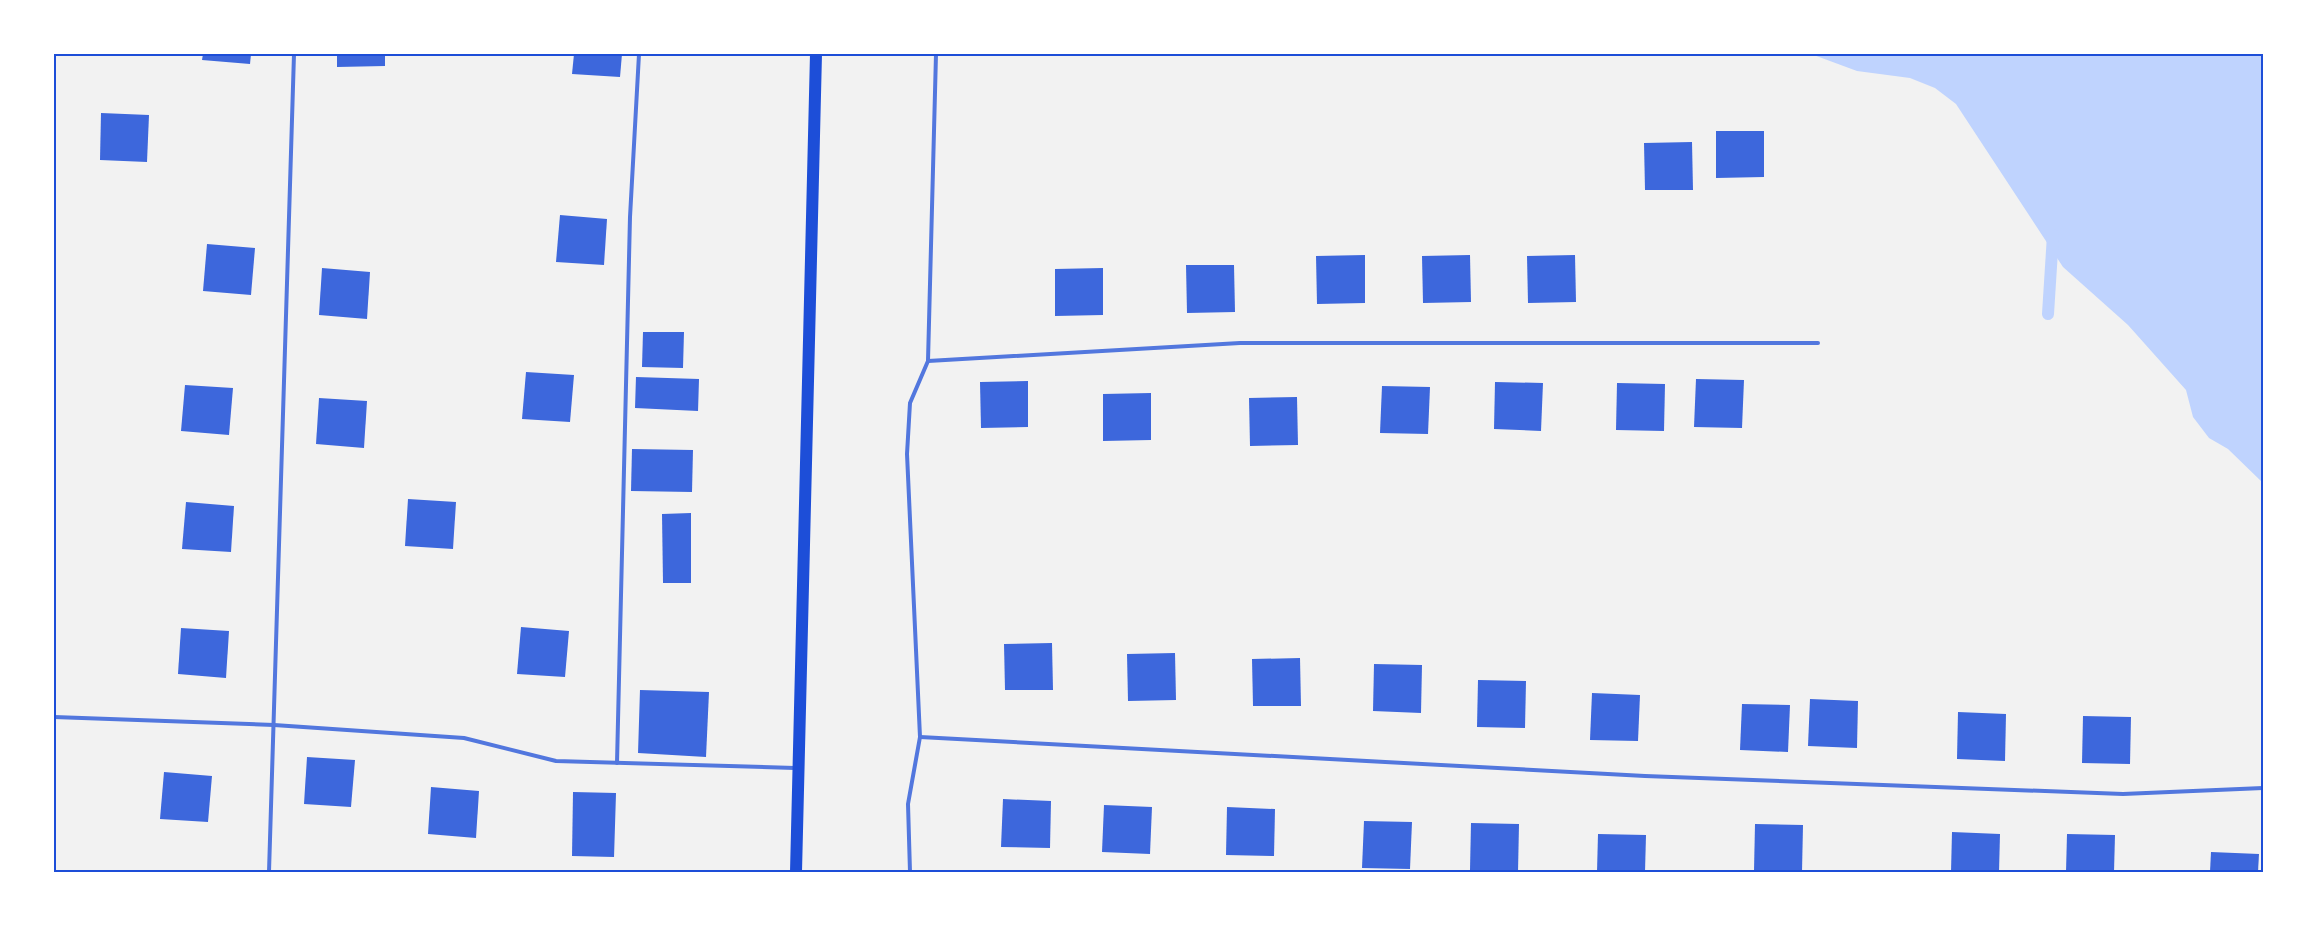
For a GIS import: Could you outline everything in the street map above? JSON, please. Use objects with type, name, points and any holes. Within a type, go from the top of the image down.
[{"type":"main road","points":[[796,872],[816,54]]},
{"type":"lane","points":[[269,872],[294,54]]},
{"type":"lane","points":[[617,763],[630,217],[639,54]]},
{"type":"lane","points":[[910,872],[908,804],[920,736],[907,454],[910,403],[928,361],[936,54]]},
{"type":"lane","points":[[928,361],[1240,343],[1818,343]]},
{"type":"lane","points":[[54,717],[274,725],[464,738],[556,761],[798,768]]},
{"type":"lane","points":[[920,736],[1645,776],[2123,794],[2263,788]]},
{"type":"water","points":[[1811,54],[2263,54],[2263,483],[2228,449],[2209,438],[2193,417],[2186,390],[2128,325],[2063,267],[1956,104],[1935,88],[1910,78],[1857,71]]},
{"type":"building","points":[[203,54],[251,54],[250,64],[202,60]]},
{"type":"building","points":[[337,54],[385,54],[385,66],[337,67]]},
{"type":"building","points":[[574,54],[622,54],[620,77],[572,74]]},
{"type":"building","points":[[101,113],[149,115],[147,162],[100,160]]},
{"type":"building","points":[[1716,131],[1764,131],[1764,177],[1716,178]]},
{"type":"building","points":[[1692,142],[1693,190],[1645,190],[1644,143]]},
{"type":"building","points":[[560,215],[607,219],[604,265],[556,262]]},
{"type":"building","points":[[207,244],[255,248],[251,295],[203,291]]},
{"type":"building","points":[[1365,255],[1365,303],[1317,304],[1316,256]]},
{"type":"building","points":[[1470,255],[1471,302],[1423,303],[1422,256]]},
{"type":"building","points":[[1575,255],[1576,302],[1528,303],[1527,256]]},
{"type":"building","points":[[1186,265],[1234,265],[1235,312],[1187,313]]},
{"type":"building","points":[[322,268],[370,272],[367,319],[319,315]]},
{"type":"building","points":[[1103,268],[1103,315],[1055,316],[1055,269]]},
{"type":"building","points":[[643,332],[684,332],[683,368],[642,367]]},
{"type":"building","points":[[526,372],[574,375],[570,422],[522,419]]},
{"type":"building","points":[[636,377],[699,379],[698,411],[635,408]]},
{"type":"building","points":[[1696,379],[1744,380],[1742,428],[1694,427]]},
{"type":"building","points":[[1028,381],[1028,427],[981,428],[980,382]]},
{"type":"building","points":[[1495,382],[1543,383],[1541,431],[1494,429]]},
{"type":"building","points":[[1617,383],[1665,384],[1664,431],[1616,430]]},
{"type":"building","points":[[185,385],[233,388],[229,435],[181,431]]},
{"type":"building","points":[[1382,386],[1430,387],[1428,434],[1380,433]]},
{"type":"building","points":[[1151,393],[1151,440],[1103,441],[1103,394]]},
{"type":"building","points":[[1297,397],[1298,445],[1250,446],[1249,398]]},
{"type":"building","points":[[319,398],[367,401],[364,448],[316,444]]},
{"type":"building","points":[[632,449],[693,450],[692,492],[631,491]]},
{"type":"building","points":[[408,499],[456,502],[453,549],[405,546]]},
{"type":"building","points":[[186,502],[234,506],[231,552],[182,549]]},
{"type":"building","points":[[691,513],[691,583],[663,583],[662,514]]},
{"type":"building","points":[[521,627],[569,631],[565,677],[517,674]]},
{"type":"building","points":[[181,628],[229,631],[226,678],[178,674]]},
{"type":"building","points":[[1052,643],[1053,690],[1005,690],[1004,644]]},
{"type":"building","points":[[1175,653],[1176,700],[1128,701],[1127,654]]},
{"type":"building","points":[[1300,658],[1301,706],[1253,706],[1252,659]]},
{"type":"building","points":[[1374,664],[1422,665],[1421,713],[1373,711]]},
{"type":"building","points":[[1478,680],[1526,681],[1525,728],[1477,727]]},
{"type":"building","points":[[640,690],[709,692],[706,757],[638,753]]},
{"type":"building","points":[[1592,693],[1640,695],[1638,741],[1590,740]]},
{"type":"building","points":[[1810,699],[1858,701],[1857,748],[1808,746]]},
{"type":"building","points":[[1742,704],[1790,705],[1788,752],[1740,750]]},
{"type":"building","points":[[1958,712],[2006,714],[2005,761],[1957,759]]},
{"type":"building","points":[[2083,716],[2131,717],[2130,764],[2082,763]]},
{"type":"building","points":[[307,757],[355,760],[351,807],[304,804]]},
{"type":"building","points":[[164,772],[212,776],[208,822],[160,819]]},
{"type":"building","points":[[431,787],[479,791],[476,838],[428,834]]},
{"type":"building","points":[[573,792],[616,793],[614,857],[572,856]]},
{"type":"building","points":[[1003,799],[1051,801],[1050,848],[1001,847]]},
{"type":"building","points":[[1104,805],[1152,807],[1150,854],[1102,852]]},
{"type":"building","points":[[1227,807],[1275,809],[1274,856],[1226,855]]},
{"type":"building","points":[[1364,821],[1412,822],[1410,869],[1362,868]]},
{"type":"building","points":[[1471,823],[1519,824],[1518,872],[1470,870]]},
{"type":"building","points":[[1755,824],[1803,825],[1802,872],[1754,871]]},
{"type":"building","points":[[1952,832],[2000,834],[1999,872],[1951,872]]},
{"type":"building","points":[[1598,834],[1646,835],[1645,872],[1597,872]]},
{"type":"building","points":[[2067,834],[2115,835],[2114,872],[2066,872]]},
{"type":"building","points":[[2211,852],[2259,854],[2258,872],[2210,872]]},
{"type":"waterway","points":[[2048,314],[2053,235]]}]
